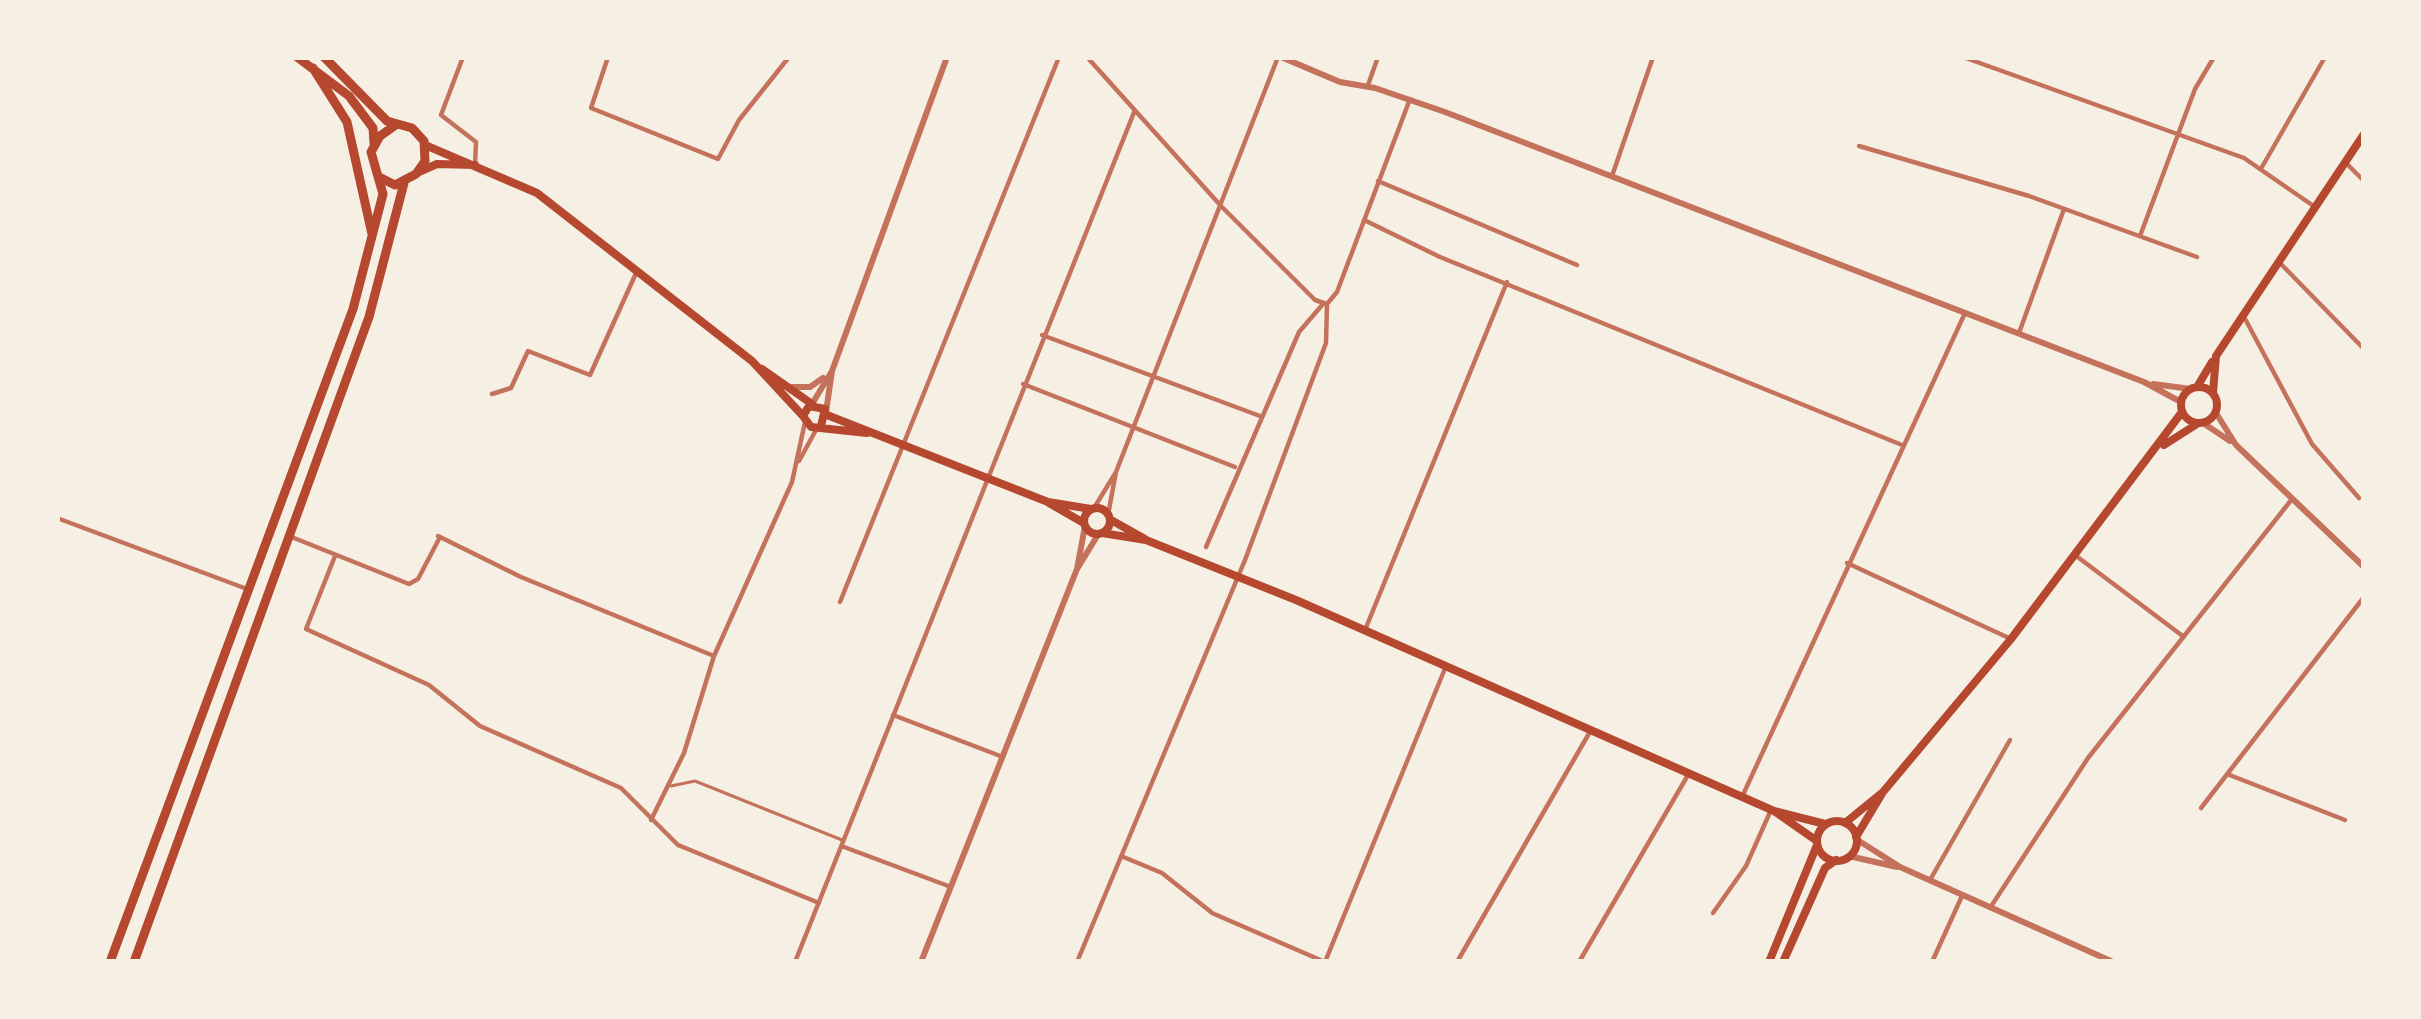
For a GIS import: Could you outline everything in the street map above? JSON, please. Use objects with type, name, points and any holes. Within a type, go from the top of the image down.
[{"type":"highway","points":[[110,962],[347,326],[383,194],[371,161],[373,128],[356,104],[297,57]]},
{"type":"highway","points":[[324,57],[383,118],[415,130],[425,144],[418,172],[404,183],[390,184],[379,177]]},
{"type":"highway","points":[[313,68],[347,122],[368,198],[372,239]]},
{"type":"highway","points":[[374,143],[397,124]]},
{"type":"highway","points":[[134,962],[372,306],[404,183]]},
{"type":"highway","points":[[247,590],[266,597]]},
{"type":"highway","points":[[118,938],[139,947]]},
{"type":"main road","points":[[1783,962],[1825,868],[1849,856],[1883,792],[2011,639],[2158,449],[2364,134]]},
{"type":"main road","points":[[425,144],[537,193],[760,369],[826,413],[1048,502],[1100,533],[1146,540]]},
{"type":"main road","points":[[418,172],[437,164],[475,165]]},
{"type":"main road","points":[[2158,449],[2216,413],[2216,356]]},
{"type":"main road","points":[[760,369],[804,419],[820,427],[869,433]]},
{"type":"main road","points":[[2194,388],[2213,393]]},
{"type":"main road","points":[[804,419],[812,404]]},
{"type":"main road","points":[[2182,407],[2200,423]]},
{"type":"main road","points":[[820,427],[826,413]]},
{"type":"main road","points":[[1048,502],[1093,508],[1146,540],[1365,630],[1773,810],[1826,824],[1845,823],[1883,792]]},
{"type":"main road","points":[[1084,525],[1093,508]]},
{"type":"main road","points":[[1100,533],[1109,517]]},
{"type":"main road","points":[[1773,810],[1817,843],[1825,857],[1836,860]]},
{"type":"main road","points":[[1845,823],[1856,838]]},
{"type":"main road","points":[[1769,962],[1826,824]]},
{"type":"street","points":[[464,57],[441,115],[476,142],[475,165]]},
{"type":"street","points":[[608,57],[591,108],[718,159],[739,120],[793,57],[854,57]]},
{"type":"street","points":[[812,404],[829,373],[947,57]]},
{"type":"street","points":[[840,602],[1059,57]]},
{"type":"street","points":[[1087,962],[1078,960],[1238,576],[1326,343],[1325,304],[1221,206],[1088,57]]},
{"type":"street","points":[[1093,508],[1116,472],[1280,57],[1330,79],[1410,99],[2144,382],[2182,407]]},
{"type":"street","points":[[1368,86],[1378,57]]},
{"type":"street","points":[[1963,57],[2261,168],[2315,207]]},
{"type":"street","points":[[2140,236],[2178,134],[2214,57]]},
{"type":"street","points":[[2261,168],[2325,57]]},
{"type":"street","points":[[1612,176],[1651,58]]},
{"type":"street","points":[[1206,547],[1294,344],[1337,292],[1410,99]]},
{"type":"street","points":[[795,962],[1135,110]]},
{"type":"street","points":[[1859,146],[2064,208],[2197,257]]},
{"type":"street","points":[[2345,162],[2364,181]]},
{"type":"street","points":[[1378,181],[1577,265]]},
{"type":"street","points":[[2018,334],[2064,208]]},
{"type":"street","points":[[1364,220],[1902,446]]},
{"type":"street","points":[[2278,262],[2364,349]]},
{"type":"street","points":[[492,394],[512,388],[528,351],[590,375],[637,271]]},
{"type":"street","points":[[1365,630],[1507,283]]},
{"type":"street","points":[[1742,797],[1965,313]]},
{"type":"street","points":[[2243,315],[2312,444],[2359,498]]},
{"type":"street","points":[[1042,335],[1260,416]]},
{"type":"street","points":[[784,383],[806,388],[829,373]]},
{"type":"street","points":[[826,413],[829,373]]},
{"type":"street","points":[[2144,382],[2194,388]]},
{"type":"street","points":[[1023,384],[1238,468]]},
{"type":"street","points":[[2216,413],[2236,445]]},
{"type":"street","points":[[799,461],[804,419]]},
{"type":"street","points":[[2200,423],[2236,445],[2364,567]]},
{"type":"street","points":[[652,820],[670,787],[714,656],[799,461],[820,427]]},
{"type":"street","points":[[1109,517],[1116,472]]},
{"type":"street","points":[[1990,908],[2081,766],[2292,499]]},
{"type":"street","points":[[57,518],[247,590]]},
{"type":"street","points":[[1077,569],[1084,525]]},
{"type":"street","points":[[921,962],[1077,569],[1100,533]]},
{"type":"street","points":[[288,536],[412,584],[438,537],[714,656]]},
{"type":"street","points":[[334,556],[306,628],[429,686],[480,726],[621,788],[677,845],[819,903]]},
{"type":"street","points":[[2075,556],[2184,638]]},
{"type":"street","points":[[1847,563],[2011,639]]},
{"type":"street","points":[[2201,808],[2364,597]]},
{"type":"street","points":[[1121,856],[1162,873],[1211,912],[1325,962],[1446,666]]},
{"type":"street","points":[[893,715],[1003,757]]},
{"type":"street","points":[[1457,962],[1591,730]]},
{"type":"street","points":[[1930,880],[2010,740]]},
{"type":"street","points":[[1579,962],[1688,774]]},
{"type":"street","points":[[2227,774],[2345,820]]},
{"type":"street","points":[[1713,913],[1748,862],[1773,810]]},
{"type":"street","points":[[1856,838],[1900,867],[2113,962]]},
{"type":"street","points":[[843,843],[951,887]]},
{"type":"street","points":[[1849,856],[1900,867]]},
{"type":"street","points":[[1932,962],[1962,895]]},
{"type":"lane","points":[[670,787],[694,781],[843,843]]}]
